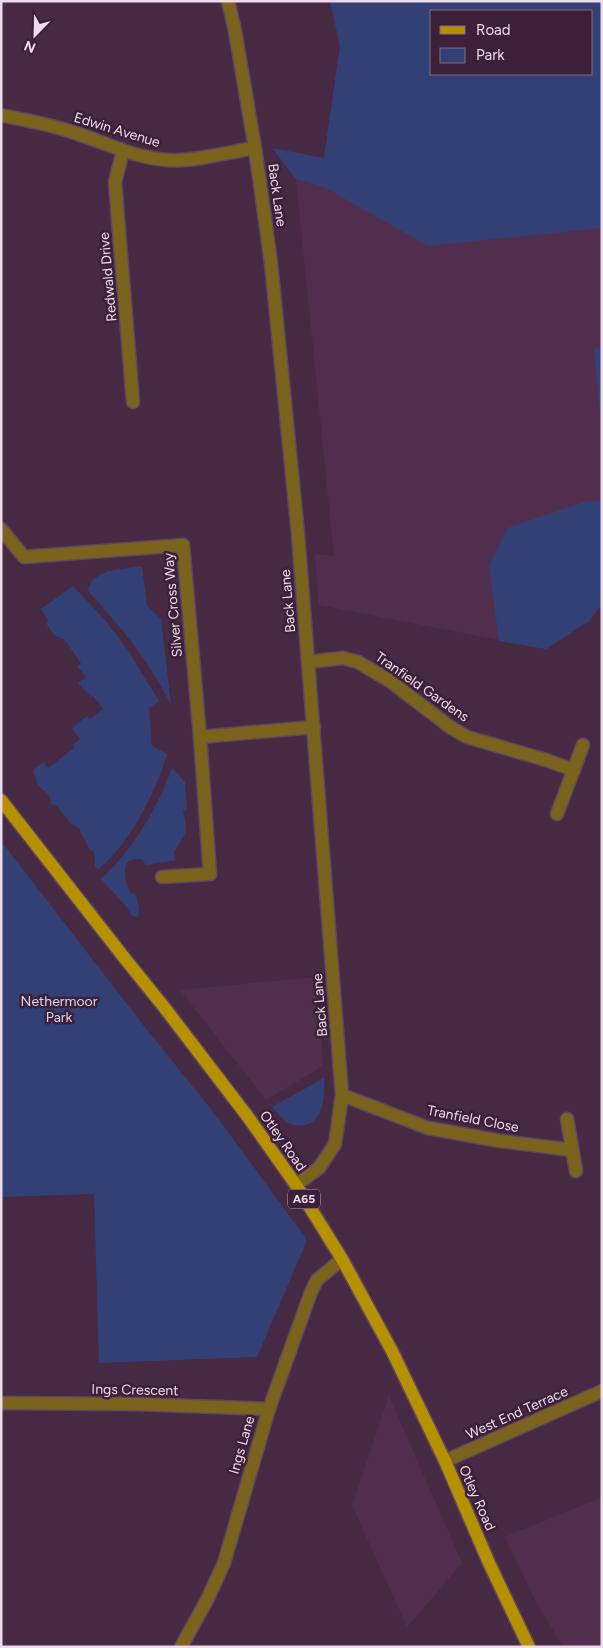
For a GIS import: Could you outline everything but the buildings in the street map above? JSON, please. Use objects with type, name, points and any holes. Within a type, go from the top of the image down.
[{"type":"main road","name":"Otley Road","points":[[1,800],[248,1117],[296,1185],[342,1258],[392,1351],[529,1647]]},
{"type":"street","name":"Back Lane","points":[[228,1],[255,148],[271,264],[297,524],[342,1095],[335,1144],[319,1168],[296,1185]]},
{"type":"street","name":"Edwin Avenue","points":[[1,115],[71,131],[123,151],[152,158],[188,159],[255,148]]},
{"type":"street","name":"Redwald Drive","points":[[123,151],[115,182],[133,402]]},
{"type":"street","name":"Silver Cross Way","points":[[1,529],[24,557],[183,545],[210,874],[162,877]]},
{"type":"street","name":"Tranfield Gardens","points":[[308,662],[343,658],[358,662],[390,681],[450,727],[467,737],[574,770]]},
{"type":"street","points":[[200,737],[314,727]]},
{"type":"street","points":[[557,814],[584,745]]},
{"type":"street","name":"Tranfield Close","points":[[342,1095],[428,1128],[500,1141],[572,1150]]},
{"type":"street","points":[[567,1119],[576,1171]]},
{"type":"street","name":"Ings Lane","points":[[181,1647],[207,1600],[224,1563],[269,1409],[301,1317],[317,1280],[342,1258]]},
{"type":"street","name":"West End Terrace","points":[[445,1462],[602,1391]]},
{"type":"street","name":"Ings Crescent","points":[[1,1403],[136,1404],[269,1409]]},
{"type":"shaded area","points":[[330,1],[602,1],[602,604],[589,621],[546,649],[319,605],[315,554],[334,556],[296,179],[323,186],[324,158],[340,46]]},
{"type":"shaded area","points":[[317,977],[323,1066],[266,1100],[180,990]]},
{"type":"shaded area","points":[[389,1396],[462,1563],[407,1627],[352,1505]]},
{"type":"shaded area","points":[[602,1497],[602,1647],[563,1647],[535,1600],[505,1537]]},
{"type":"green space","points":[[330,1],[602,1],[602,228],[428,246],[324,187],[296,179],[272,148],[324,158],[340,46]]},
{"type":"green space","points":[[602,348],[602,438],[594,349]]},
{"type":"green space","points":[[602,500],[602,604],[589,621],[546,649],[499,641],[489,565],[507,528],[584,502]]},
{"type":"green space","points":[[142,566],[147,606],[161,619],[171,705],[154,674],[134,644],[87,590],[93,579],[108,571]]},
{"type":"green space","points":[[73,586],[104,619],[127,649],[159,701],[149,708],[152,746],[167,754],[156,785],[140,817],[121,846],[98,870],[95,866],[94,852],[90,850],[79,828],[71,824],[57,806],[51,804],[49,795],[38,785],[33,770],[44,762],[48,768],[74,748],[72,745],[80,739],[72,728],[87,716],[90,719],[103,709],[93,696],[91,697],[78,683],[86,677],[78,667],[81,663],[64,639],[55,636],[47,625],[48,619],[41,609]]},
{"type":"green space","points":[[172,768],[185,782],[187,808],[183,812],[186,826],[185,834],[174,853],[176,860],[146,865],[142,859],[138,859],[127,863],[125,873],[127,885],[130,892],[136,894],[139,908],[138,917],[132,916],[126,906],[101,879],[124,855],[143,828],[159,799]]},
{"type":"green space","name":"Nethermoor Park","points":[[1,841],[214,1113],[305,1237],[306,1242],[257,1357],[99,1363],[94,1194],[1,1197]]},
{"type":"green space","points":[[324,1078],[324,1099],[317,1118],[312,1122],[302,1126],[290,1124],[272,1107]]}]
